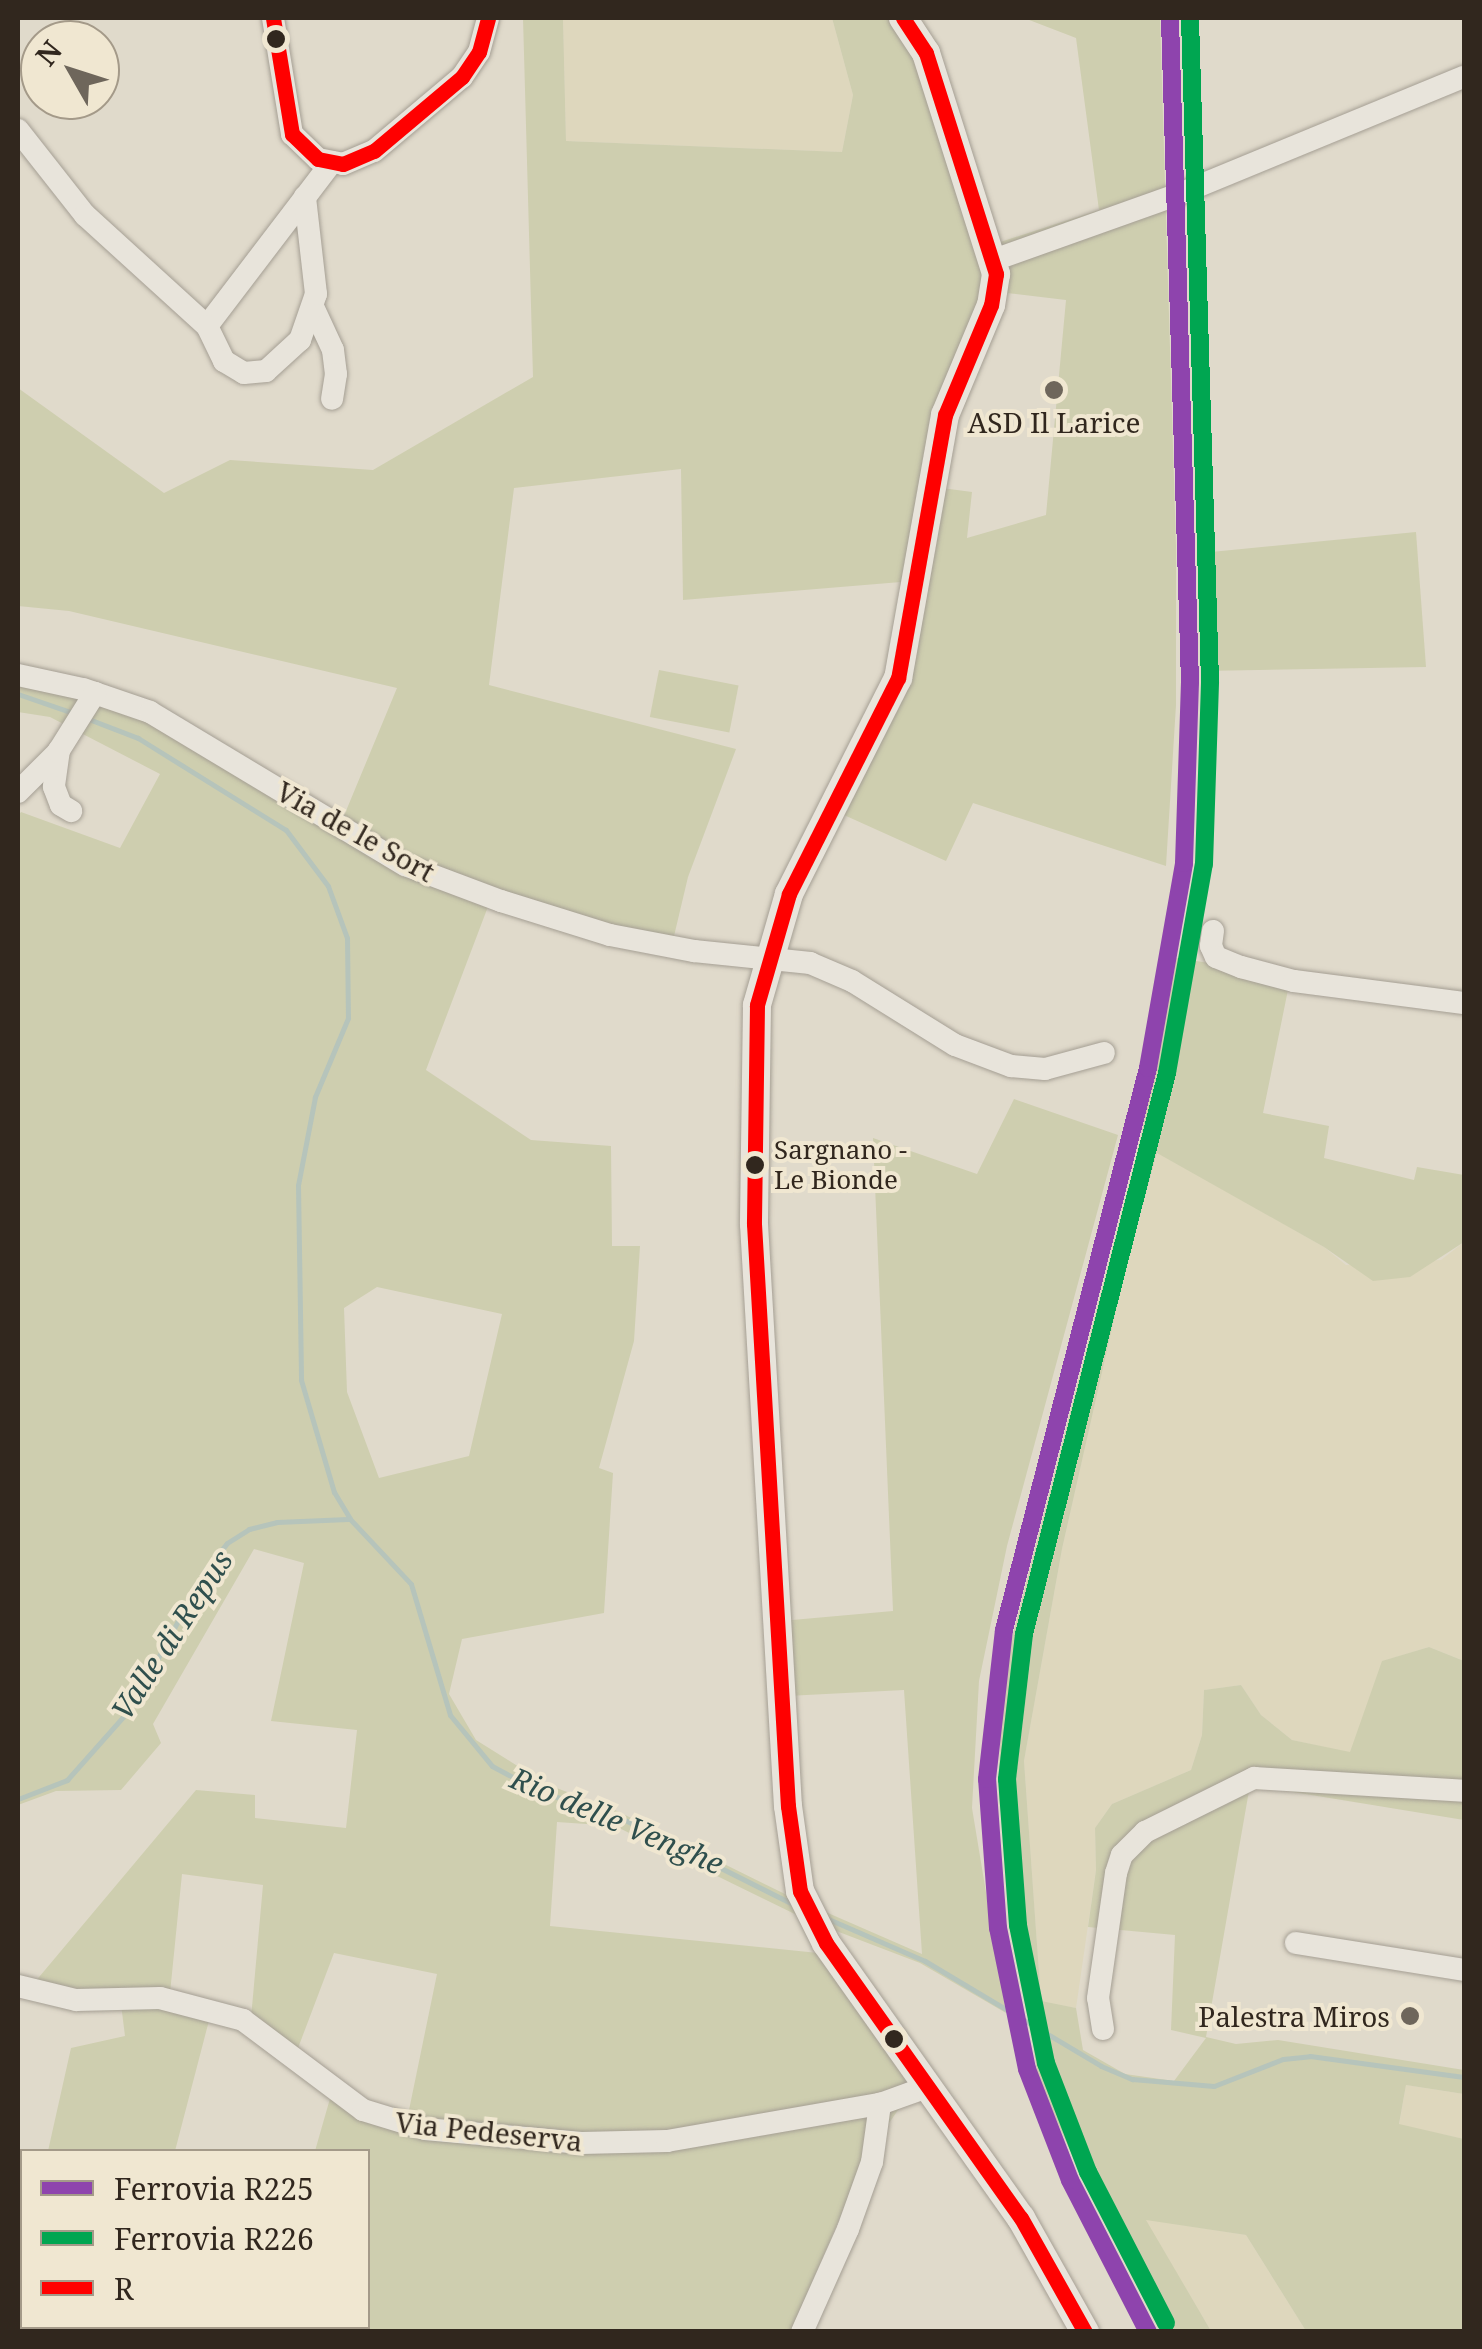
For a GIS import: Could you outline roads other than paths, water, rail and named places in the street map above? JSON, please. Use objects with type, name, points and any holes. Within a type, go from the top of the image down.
[{"type":"street","points":[[273,18],[292,134],[308,153],[332,162],[354,162],[365,157],[450,88],[480,52],[488,18]]},
{"type":"street","points":[[903,18],[926,53],[994,260],[991,306],[946,415],[898,678],[789,894],[768,956],[757,1005],[754,1224],[792,1863],[809,1912],[841,1967],[1021,2218],[1085,2332]]},
{"type":"street","points":[[994,260],[1176,195],[1464,77]]},
{"type":"street","points":[[18,130],[85,215],[206,326],[224,361],[233,369],[254,373],[278,364],[290,353],[314,309],[316,273],[305,197]]},
{"type":"street","points":[[206,326],[332,162]]},
{"type":"street","points":[[314,309],[333,350],[336,374],[332,399]]},
{"type":"street","name":"Via de le Sort","points":[[18,674],[91,700],[150,712],[404,865],[610,934],[694,951],[768,956],[832,971],[984,1058],[1045,1069],[1104,1053]]},
{"type":"street","points":[[18,792],[59,750],[91,700]]},
{"type":"street","points":[[59,750],[54,787],[61,805],[71,811]]},
{"type":"street","points":[[1213,931],[1211,946],[1216,957],[1294,982],[1464,1002]]},
{"type":"street","points":[[1104,2029],[1098,1998],[1116,1872],[1122,1855],[1145,1832],[1254,1778],[1464,1790]]},
{"type":"street","points":[[1296,1944],[1464,1970]]},
{"type":"street","name":"Via Pedeserva","points":[[18,1986],[76,2000],[160,1998],[243,2020],[363,2110],[425,2130],[581,2142],[667,2141],[880,2104],[930,2086]]},
{"type":"street","points":[[802,2332],[848,2229],[872,2162],[880,2104]]},
{"type":"waterway","name":"Rio delle Venghe","points":[[18,694],[76,714]]},
{"type":"waterway","name":"Rio delle Venghe","points":[[86,718],[138,738],[286,830],[328,886],[347,938],[348,1018],[315,1097],[298,1185],[301,1380],[334,1492],[350,1519],[411,1584],[450,1715],[492,1766],[541,1792],[617,1816],[793,1904]]},
{"type":"waterway","name":"Valle di Repus","points":[[18,1799],[67,1780],[131,1708],[206,1569],[227,1543],[249,1529],[277,1522],[348,1519]]},
{"type":"waterway","name":"Rio delle Venghe","points":[[826,1918],[925,1961],[1101,2066],[1132,2079],[1214,2086],[1283,2059],[1310,2056],[1464,2077]]},
{"type":"rail line","name":"R225","points":[[1148,2332],[1070,2180],[1027,2069],[998,1928],[987,1779],[1004,1630],[1148,1068],[1184,863],[1190,682],[1170,18]]},
{"type":"rail line","name":"R226","points":[[1166,2323],[1088,2172],[1046,2063],[1018,1925],[1007,1779],[1024,1634],[1167,1073],[1204,864],[1210,681],[1190,18]]},
{"type":"place","name":"ASD Il Larice","points":[[1054,390]]},
{"type":"place","name":"Sargnano - Le Bionde","points":[[755,1165]]},
{"type":"place","name":"Palestra Miros","points":[[1410,2016]]}]
